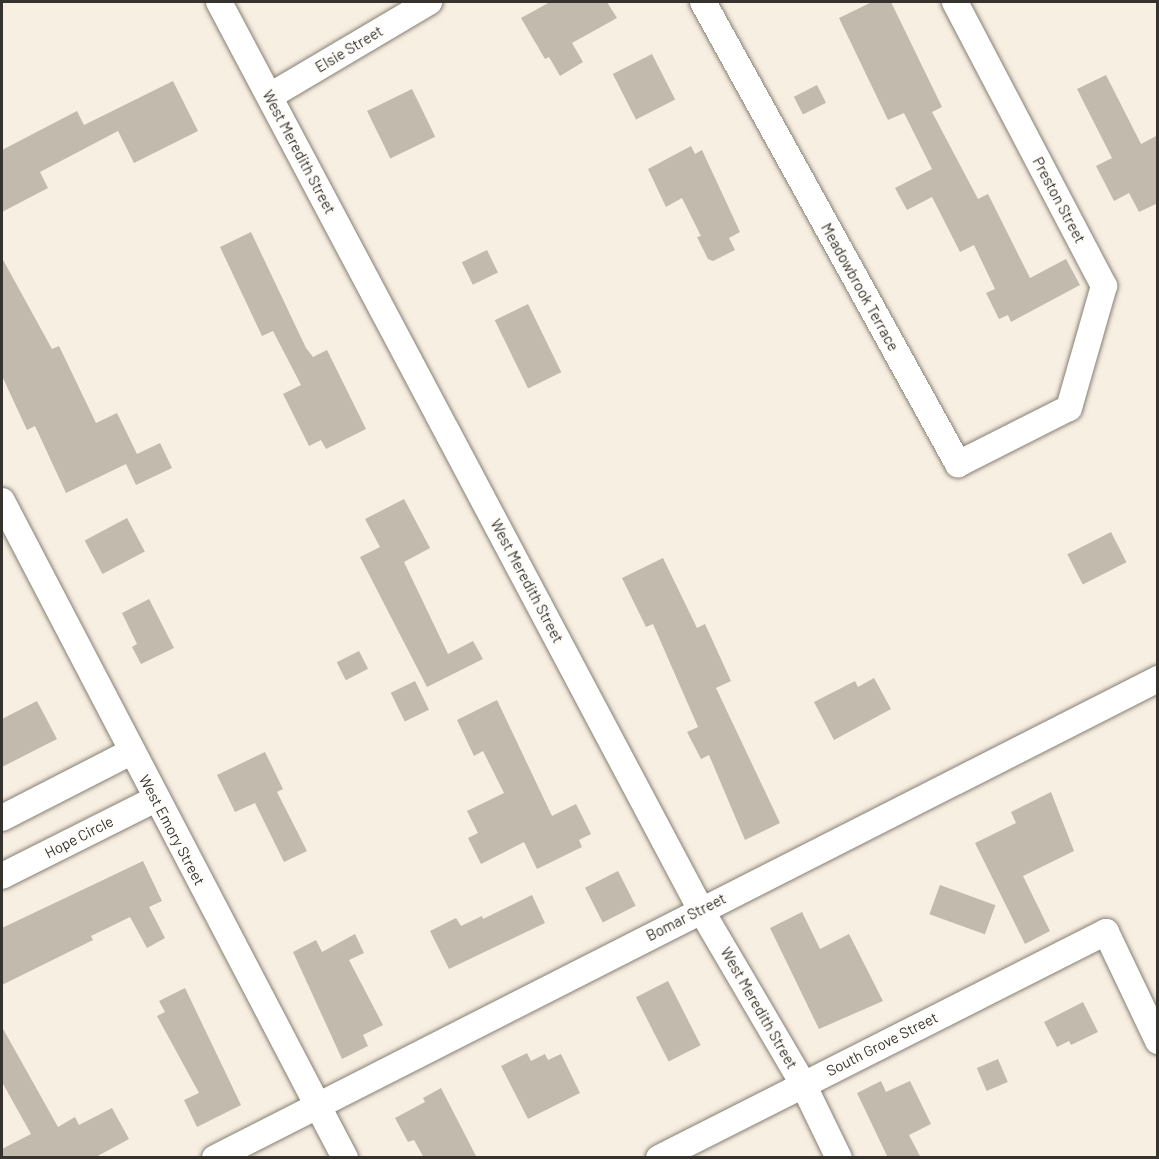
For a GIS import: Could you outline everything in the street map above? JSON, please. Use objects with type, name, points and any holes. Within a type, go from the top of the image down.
[{"type":"street","name":"West Meredith Street","points":[[219,2],[701,910],[803,1084],[839,1158]]},
{"type":"street","name":"Elsie Street","points":[[270,96],[429,2]]},
{"type":"street","name":"Meadowbrook Terrace","points":[[703,2],[958,464],[1069,408]]},
{"type":"street","name":"Preston Street","points":[[955,2],[1104,286],[1069,408]]},
{"type":"street","name":"West Emory Street","points":[[2,501],[131,752],[345,1158]]},
{"type":"street","name":"Bomar Street","points":[[215,1158],[1158,679]]},
{"type":"street","points":[[2,818],[131,752]]},
{"type":"street","name":"Hope Circle","points":[[2,876],[156,799]]},
{"type":"street","name":"South Grove Street","points":[[659,1158],[1107,932],[1158,1041]]},
{"type":"building","points":[[550,2],[607,2],[617,18],[572,43],[583,62],[560,76],[549,57],[545,59],[521,18]]},
{"type":"building","points":[[872,2],[891,2],[942,107],[932,112],[978,199],[988,194],[1030,278],[1066,259],[1080,285],[1011,322],[1008,315],[999,319],[986,293],[995,289],[974,245],[960,252],[932,197],[907,210],[895,188],[932,169],[904,113],[888,120],[839,18]]},
{"type":"building","points":[[652,54],[675,99],[636,119],[613,74]]},
{"type":"building","points":[[1106,75],[1141,144],[1158,135],[1158,203],[1139,212],[1129,193],[1114,201],[1096,166],[1112,158],[1077,89]]},
{"type":"building","points":[[173,81],[198,131],[134,163],[118,131],[40,172],[48,188],[2,212],[2,150],[77,111],[84,125]]},
{"type":"building","points":[[817,85],[826,103],[803,115],[794,97]]},
{"type":"building","points":[[412,89],[435,137],[390,159],[367,111]]},
{"type":"building","points":[[691,146],[695,154],[702,150],[740,232],[729,238],[735,250],[713,261],[708,259],[697,237],[701,236],[682,198],[666,207],[648,169]]},
{"type":"building","points":[[251,232],[306,348],[313,357],[327,350],[366,429],[326,449],[321,440],[309,446],[283,394],[301,385],[273,331],[262,336],[220,247]]},
{"type":"building","points":[[487,250],[498,272],[473,285],[462,262]]},
{"type":"building","points":[[2,258],[52,349],[59,346],[96,423],[117,413],[137,454],[160,443],[172,468],[136,485],[126,464],[66,493],[35,426],[27,430],[2,376]]},
{"type":"building","points":[[528,304],[561,372],[528,389],[495,320]]},
{"type":"building","points":[[404,499],[430,548],[404,562],[448,654],[473,641],[483,659],[427,687],[360,557],[380,547],[365,519]]},
{"type":"building","points":[[127,518],[145,552],[102,574],[85,541]]},
{"type":"building","points":[[1111,532],[1126,562],[1083,585],[1067,554]]},
{"type":"building","points":[[663,558],[697,628],[705,624],[731,681],[716,688],[780,823],[745,840],[709,755],[701,759],[687,732],[698,727],[653,624],[646,627],[622,578]]},
{"type":"building","points":[[149,599],[174,648],[141,664],[132,647],[137,644],[122,613]]},
{"type":"building","points":[[359,651],[368,669],[346,680],[337,662]]},
{"type":"building","points":[[874,678],[891,709],[834,740],[814,702],[855,681],[858,687]]},
{"type":"building","points":[[415,681],[429,710],[405,722],[391,693]]},
{"type":"building","points":[[497,700],[552,816],[576,804],[591,834],[579,840],[582,847],[537,869],[524,842],[481,864],[468,838],[478,833],[467,811],[504,793],[483,751],[474,756],[457,720]]},
{"type":"building","points":[[37,701],[57,739],[2,767],[2,719]]},
{"type":"building","points":[[265,752],[283,789],[277,792],[307,851],[284,862],[255,803],[235,812],[217,775]]},
{"type":"building","points":[[1051,792],[1074,851],[1023,876],[1050,931],[1025,944],[975,843],[1016,823],[1011,812]]},
{"type":"building","points":[[143,861],[162,901],[149,907],[165,938],[147,948],[130,917],[91,936],[93,940],[2,985],[2,928]]},
{"type":"building","points":[[618,871],[636,906],[603,923],[585,888]]},
{"type":"building","points":[[940,885],[995,905],[985,934],[929,914]]},
{"type":"building","points":[[532,895],[545,923],[449,969],[430,931],[456,918],[461,926],[482,916],[483,919]]},
{"type":"building","points":[[802,912],[820,949],[849,934],[883,1001],[819,1029],[770,928]]},
{"type":"building","points":[[355,934],[364,953],[349,960],[383,1025],[363,1035],[368,1046],[342,1059],[293,952],[316,940],[322,952]]},
{"type":"building","points":[[668,981],[701,1045],[669,1061],[636,997]]},
{"type":"building","points":[[185,988],[241,1105],[197,1127],[184,1100],[199,1093],[157,1016],[165,1012],[159,1001]]},
{"type":"building","points":[[1083,1002],[1098,1032],[1071,1045],[1069,1041],[1057,1047],[1044,1022]]},
{"type":"building","points":[[2,1027],[58,1127],[75,1117],[79,1125],[112,1108],[129,1139],[94,1158],[2,1158],[2,1149],[31,1134],[2,1082]]},
{"type":"building","points":[[527,1053],[531,1061],[545,1054],[548,1060],[561,1054],[580,1093],[528,1119],[501,1066]]},
{"type":"building","points":[[998,1059],[1008,1082],[987,1091],[977,1068]]},
{"type":"building","points":[[881,1081],[886,1092],[910,1081],[931,1124],[909,1135],[921,1158],[888,1158],[857,1093]]},
{"type":"building","points":[[441,1088],[477,1158],[424,1158],[414,1140],[408,1142],[395,1118],[425,1102],[423,1098]]}]
